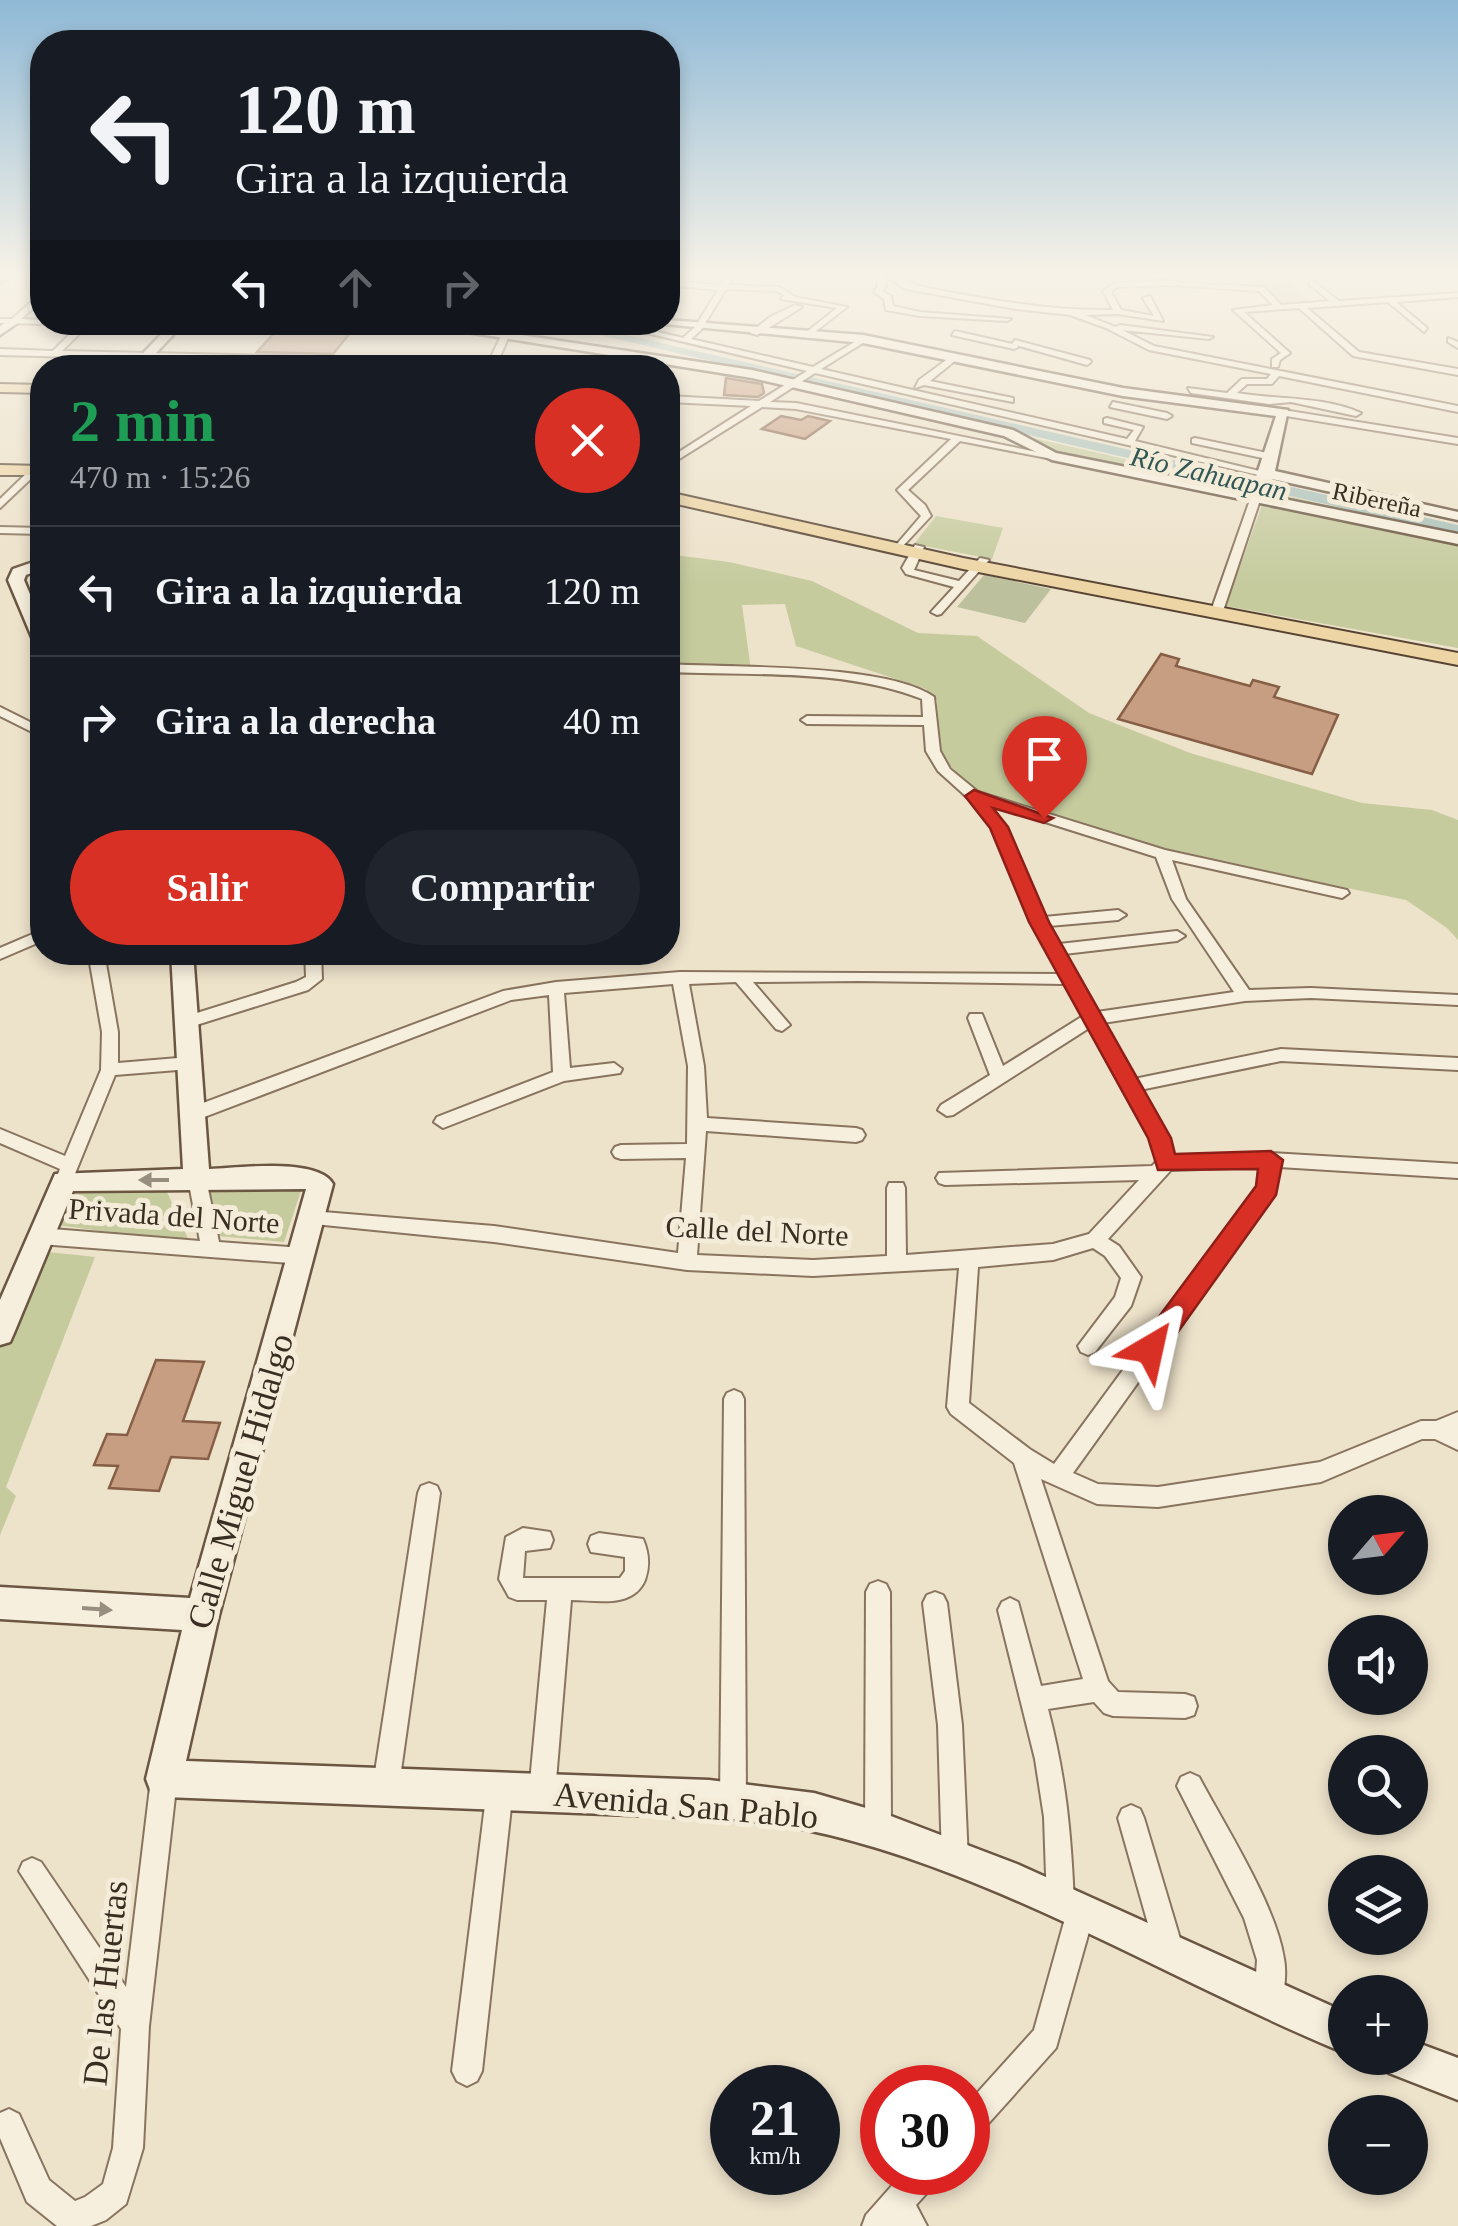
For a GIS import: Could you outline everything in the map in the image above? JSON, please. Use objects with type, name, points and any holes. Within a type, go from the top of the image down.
[{"type":"main road","points":[[0,388],[30,389]]},
{"type":"main road","points":[[0,470],[30,468]]},
{"type":"main road","points":[[680,497],[785,523],[1458,656]]},
{"type":"street","name":"Ribereña","points":[[796,378],[1008,433],[1052,456],[1262,485],[1458,539]]},
{"type":"street","points":[[803,378],[909,394],[1129,443],[1262,485],[1458,516]]},
{"type":"street","points":[[909,394],[927,378]]},
{"type":"street","points":[[1052,378],[1123,392],[1290,399],[1356,413]]},
{"type":"street","points":[[1190,396],[1195,378]]},
{"type":"street","points":[[1233,395],[1243,382],[1270,382],[1272,378]]},
{"type":"street","points":[[1311,378],[1419,405],[1458,409]]},
{"type":"street","points":[[1428,385],[1430,378]]},
{"type":"street","points":[[680,455],[764,401],[807,379]]},
{"type":"street","points":[[922,382],[1010,400]]},
{"type":"street","points":[[1123,392],[1112,407],[1167,416]]},
{"type":"street","points":[[1190,396],[1458,441]]},
{"type":"street","points":[[680,399],[764,401],[1052,456]]},
{"type":"street","points":[[1217,611],[1272,457],[1283,414]]},
{"type":"street","points":[[1107,421],[1140,429],[1129,443]]},
{"type":"street","points":[[957,438],[902,490],[926,516],[907,568],[961,585]]},
{"type":"street","points":[[1194,441],[1272,457]]},
{"type":"street","points":[[0,506],[30,478]]},
{"type":"street","points":[[0,544],[6,530]]},
{"type":"street","points":[[937,612],[982,563]]},
{"type":"street","points":[[30,568],[20,572],[16,580],[30,613]]},
{"type":"street","points":[[680,669],[854,679],[912,688],[928,696],[934,751],[945,771],[974,796],[999,827],[1039,922],[1160,1138],[1161,1168],[1095,1240],[1112,1251],[1131,1276],[1124,1300],[1088,1346]]},
{"type":"street","points":[[0,710],[30,726]]},
{"type":"street","points":[[807,720],[931,722]]},
{"type":"street","points":[[974,796],[1162,854],[1342,894]]},
{"type":"street","points":[[1162,854],[1179,899],[1246,996]]},
{"type":"street","points":[[1039,922],[1118,915]]},
{"type":"street","points":[[1054,950],[1177,936]]},
{"type":"street","points":[[0,954],[30,940]]},
{"type":"street","points":[[0,1333],[109,1070],[110,1032],[98,965]]},
{"type":"street","points":[[184,965],[197,1179],[211,1248]]},
{"type":"street","points":[[190,1021],[302,986],[314,979],[315,965]]},
{"type":"street","points":[[193,1114],[509,994],[680,978],[1069,979]]},
{"type":"street","points":[[680,978],[696,1066],[698,1124],[688,1262]]},
{"type":"street","points":[[740,978],[782,1025]]},
{"type":"street","points":[[556,987],[562,1075]]},
{"type":"street","points":[[947,1110],[1091,1019],[1246,996],[1310,993],[1458,1000]]},
{"type":"street","points":[[976,1018],[999,1077]]},
{"type":"street","points":[[1129,1086],[1281,1055],[1458,1064]]},
{"type":"street","points":[[109,1070],[190,1063]]},
{"type":"street","points":[[443,1122],[562,1075],[614,1069]]},
{"type":"street","points":[[698,1124],[856,1134]]},
{"type":"street","points":[[0,1136],[67,1174],[197,1179]]},
{"type":"street","points":[[621,1152],[696,1151]]},
{"type":"street","points":[[1057,1477],[1267,1188],[1271,1160]]},
{"type":"street","points":[[945,1178],[1271,1160],[1458,1171]]},
{"type":"street","name":"Calle Miguel Hidalgo","points":[[164,1779],[202,1615],[320,1184],[305,1178],[197,1179]]},
{"type":"street","points":[[896,1188],[897,1264]]},
{"type":"street","name":"Calle del Norte","points":[[310,1218],[494,1234],[688,1262],[813,1268],[1053,1252],[1095,1240]]},
{"type":"street","name":"Privada del Norte","points":[[40,1236],[303,1256]]},
{"type":"street","points":[[968,1260],[958,1408],[1024,1457],[1097,1494],[1158,1498],[1321,1472],[1422,1430],[1447,1425],[1458,1440]]},
{"type":"street","points":[[734,1399],[734,1802]]},
{"type":"street","points":[[1024,1457],[1098,1689],[1113,1704],[1185,1706]]},
{"type":"street","points":[[386,1785],[429,1493]]},
{"type":"street","points":[[542,1540],[517,1541],[512,1585],[560,1590],[630,1586],[634,1580],[635,1547],[598,1544]]},
{"type":"street","points":[[542,1793],[560,1590]]},
{"type":"street","points":[[878,1592],[878,1830]]},
{"type":"street","points":[[935,1602],[950,1725],[955,1860]]},
{"type":"street","points":[[0,1603],[202,1615]]},
{"type":"street","points":[[990,2100],[1046,2038],[1070,1909],[1036,1699],[1010,1610]]},
{"type":"street","points":[[1036,1699],[1098,1689]]},
{"type":"street","name":"Avenida San Pablo","points":[[164,1779],[500,1788],[734,1802],[810,1811],[878,1830],[955,1860],[1328,2026]]},
{"type":"street","name":"De las Huertas","points":[[9,2124],[38,2191],[72,2218],[115,2194],[128,2148],[135,2026],[164,1779]]},
{"type":"street","points":[[1190,1786],[1256,1913],[1271,1960],[1268,2002]]},
{"type":"street","points":[[467,2070],[500,1788]]},
{"type":"street","points":[[1131,1818],[1172,1958]]},
{"type":"street","points":[[32,1871],[135,2026]]},
{"type":"street","points":[[1428,2068],[1458,2080]]},
{"type":"street","points":[[895,2219],[910,2195]]},
{"type":"green space","points":[[1020,435],[1458,535],[1060,457]]},
{"type":"green space","points":[[1263,502],[1458,542],[1458,648],[1226,606]]},
{"type":"green space","points":[[936,516],[1003,528],[992,559],[914,544]]},
{"type":"green space","points":[[680,556],[729,562],[812,581],[918,633],[977,636],[1089,713],[1190,753],[1362,803],[1432,810],[1458,820],[1458,940],[1406,900],[1155,849],[977,793],[939,754],[937,701],[926,689],[796,646],[785,604],[742,605],[751,670],[680,666]]},
{"type":"green space","points":[[984,575],[1051,589],[1025,623],[957,607]]},
{"type":"green space","points":[[64,1183],[167,1192],[190,1243],[49,1224]]},
{"type":"green space","points":[[207,1184],[303,1185],[284,1242],[217,1236],[204,1191]]},
{"type":"green space","points":[[39,1251],[95,1257],[6,1487],[16,1496],[0,1535],[0,1342]]},
{"type":"building","points":[[726,378],[762,384],[764,393],[758,397],[724,395]]},
{"type":"building","points":[[781,416],[830,421],[805,439],[762,429]]},
{"type":"building","points":[[1161,654],[1179,659],[1176,666],[1250,686],[1253,680],[1279,687],[1274,697],[1338,715],[1312,774],[1118,719]]},
{"type":"building","points":[[156,1360],[204,1362],[183,1421],[220,1423],[208,1459],[171,1457],[159,1491],[109,1488],[118,1466],[94,1465],[107,1434],[127,1435]]},
{"type":"waterway","name":"Río Zahuapan","points":[[794,378],[1458,530]]},
{"type":"route","points":[[1044,818],[974,796],[999,827],[1039,922],[1160,1138],[1166,1163],[1271,1160],[1267,1188],[1150,1349]]}]
